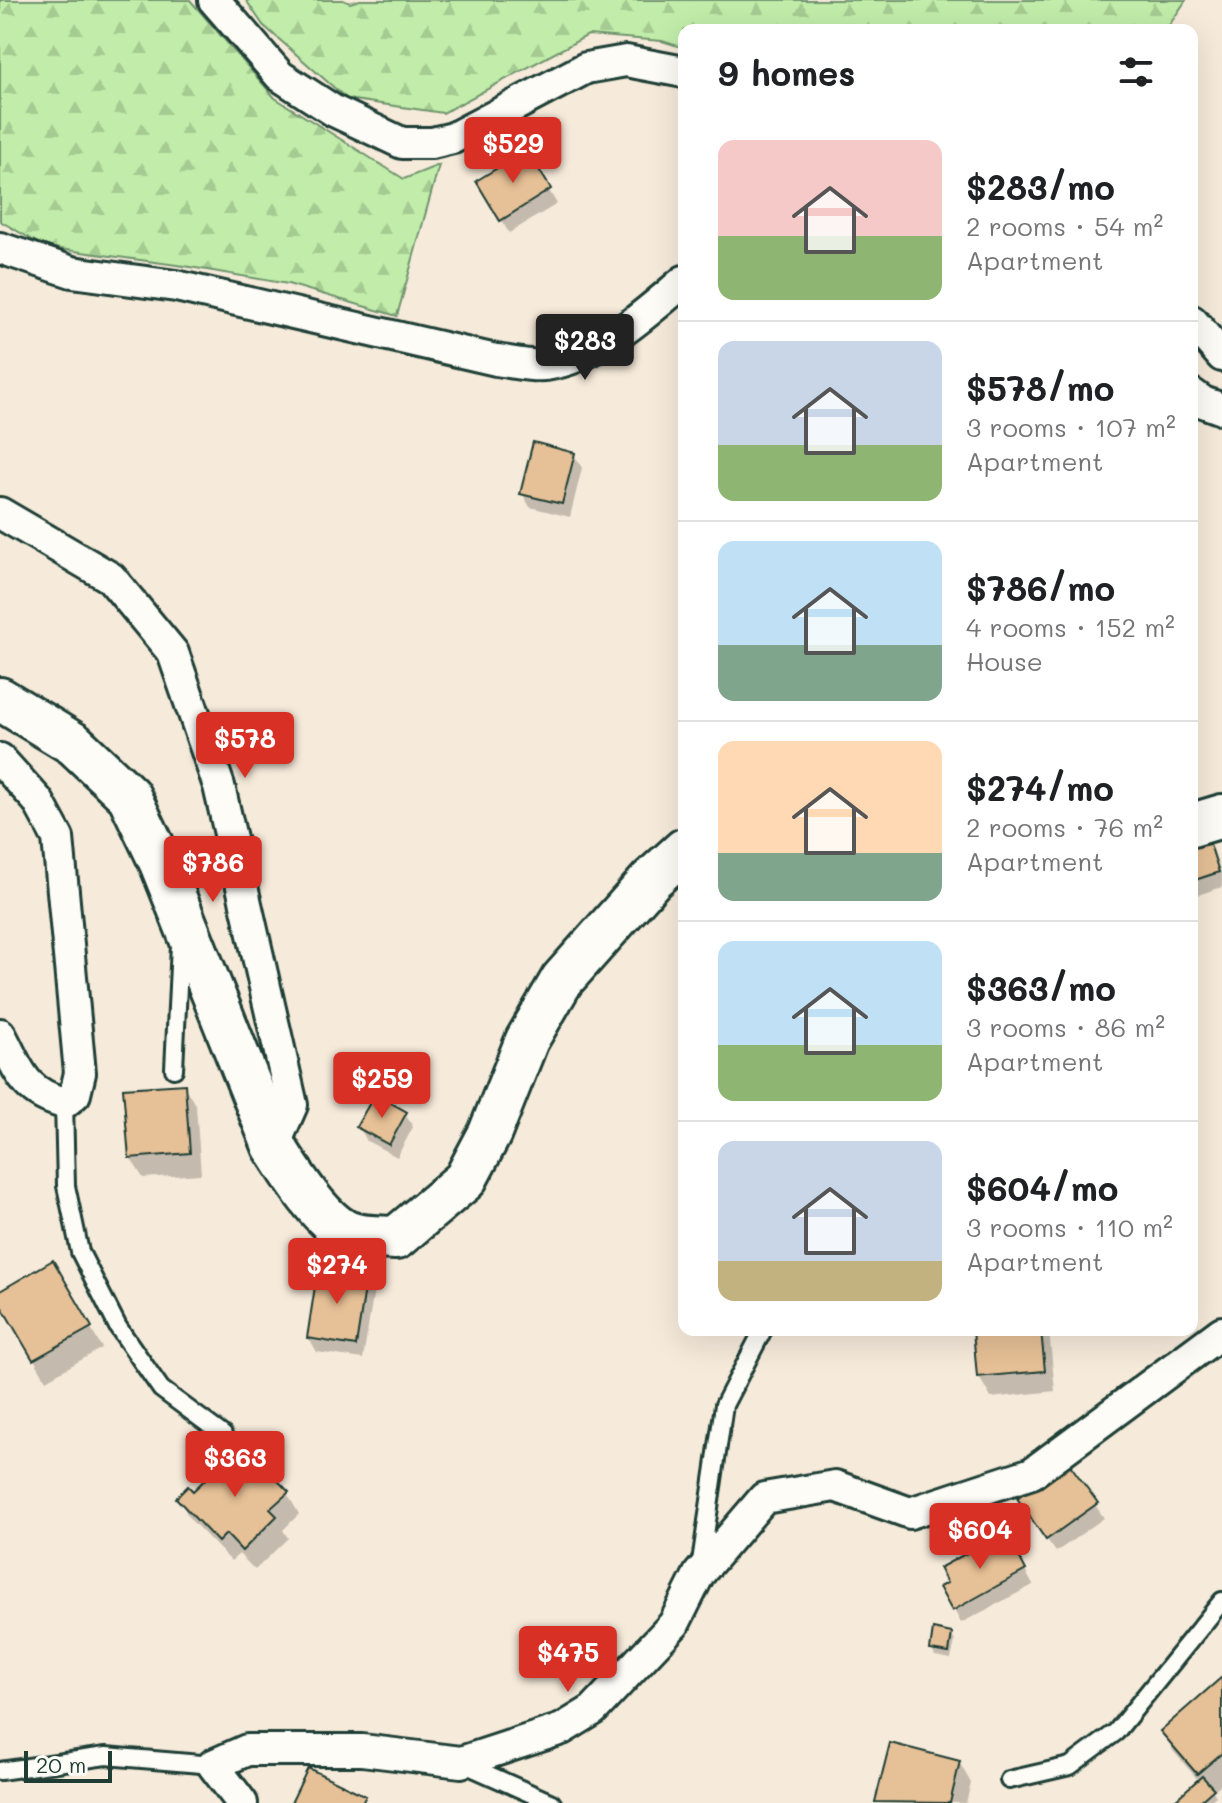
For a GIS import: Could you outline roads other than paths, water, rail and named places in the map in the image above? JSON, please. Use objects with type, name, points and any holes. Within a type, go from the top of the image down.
[{"type":"street","points":[[214,0],[280,76],[334,111],[402,143],[432,143],[453,138],[586,68],[626,61],[678,71]]},
{"type":"street","points":[[0,248],[72,272],[176,286],[496,360],[545,365],[580,355],[636,322],[678,286]]},
{"type":"street","points":[[1198,328],[1222,356]]},
{"type":"street","points":[[1198,398],[1222,409]]},
{"type":"street","points":[[0,513],[111,578],[173,653],[219,786],[292,1105],[274,1146]]},
{"type":"street","points":[[0,699],[74,744],[129,796],[161,863],[274,1146],[296,1182],[319,1210],[350,1234],[396,1238],[465,1180],[490,1133],[527,1040],[562,980],[651,880],[678,855]]},
{"type":"street","points":[[0,759],[38,801],[58,838],[80,1073],[75,1094],[64,1103],[44,1098],[30,1088],[0,1034]]},
{"type":"street","points":[[1198,823],[1222,816]]},
{"type":"street","points":[[242,1803],[213,1765],[247,1750],[362,1750],[461,1762],[562,1729],[593,1710],[674,1624],[699,1574],[764,1498],[835,1486],[910,1513],[1032,1473],[1222,1332]]},
{"type":"lane","points":[[174,1069],[182,915]]},
{"type":"lane","points":[[64,1103],[66,1186],[80,1252],[118,1327],[161,1389],[223,1435]]},
{"type":"lane","points":[[699,1574],[724,1405],[760,1336]]},
{"type":"lane","points":[[1009,1780],[1070,1766],[1116,1732],[1222,1601]]},
{"type":"lane","points":[[0,1771],[106,1756],[213,1765]]},
{"type":"lane","points":[[461,1762],[552,1803]]}]
